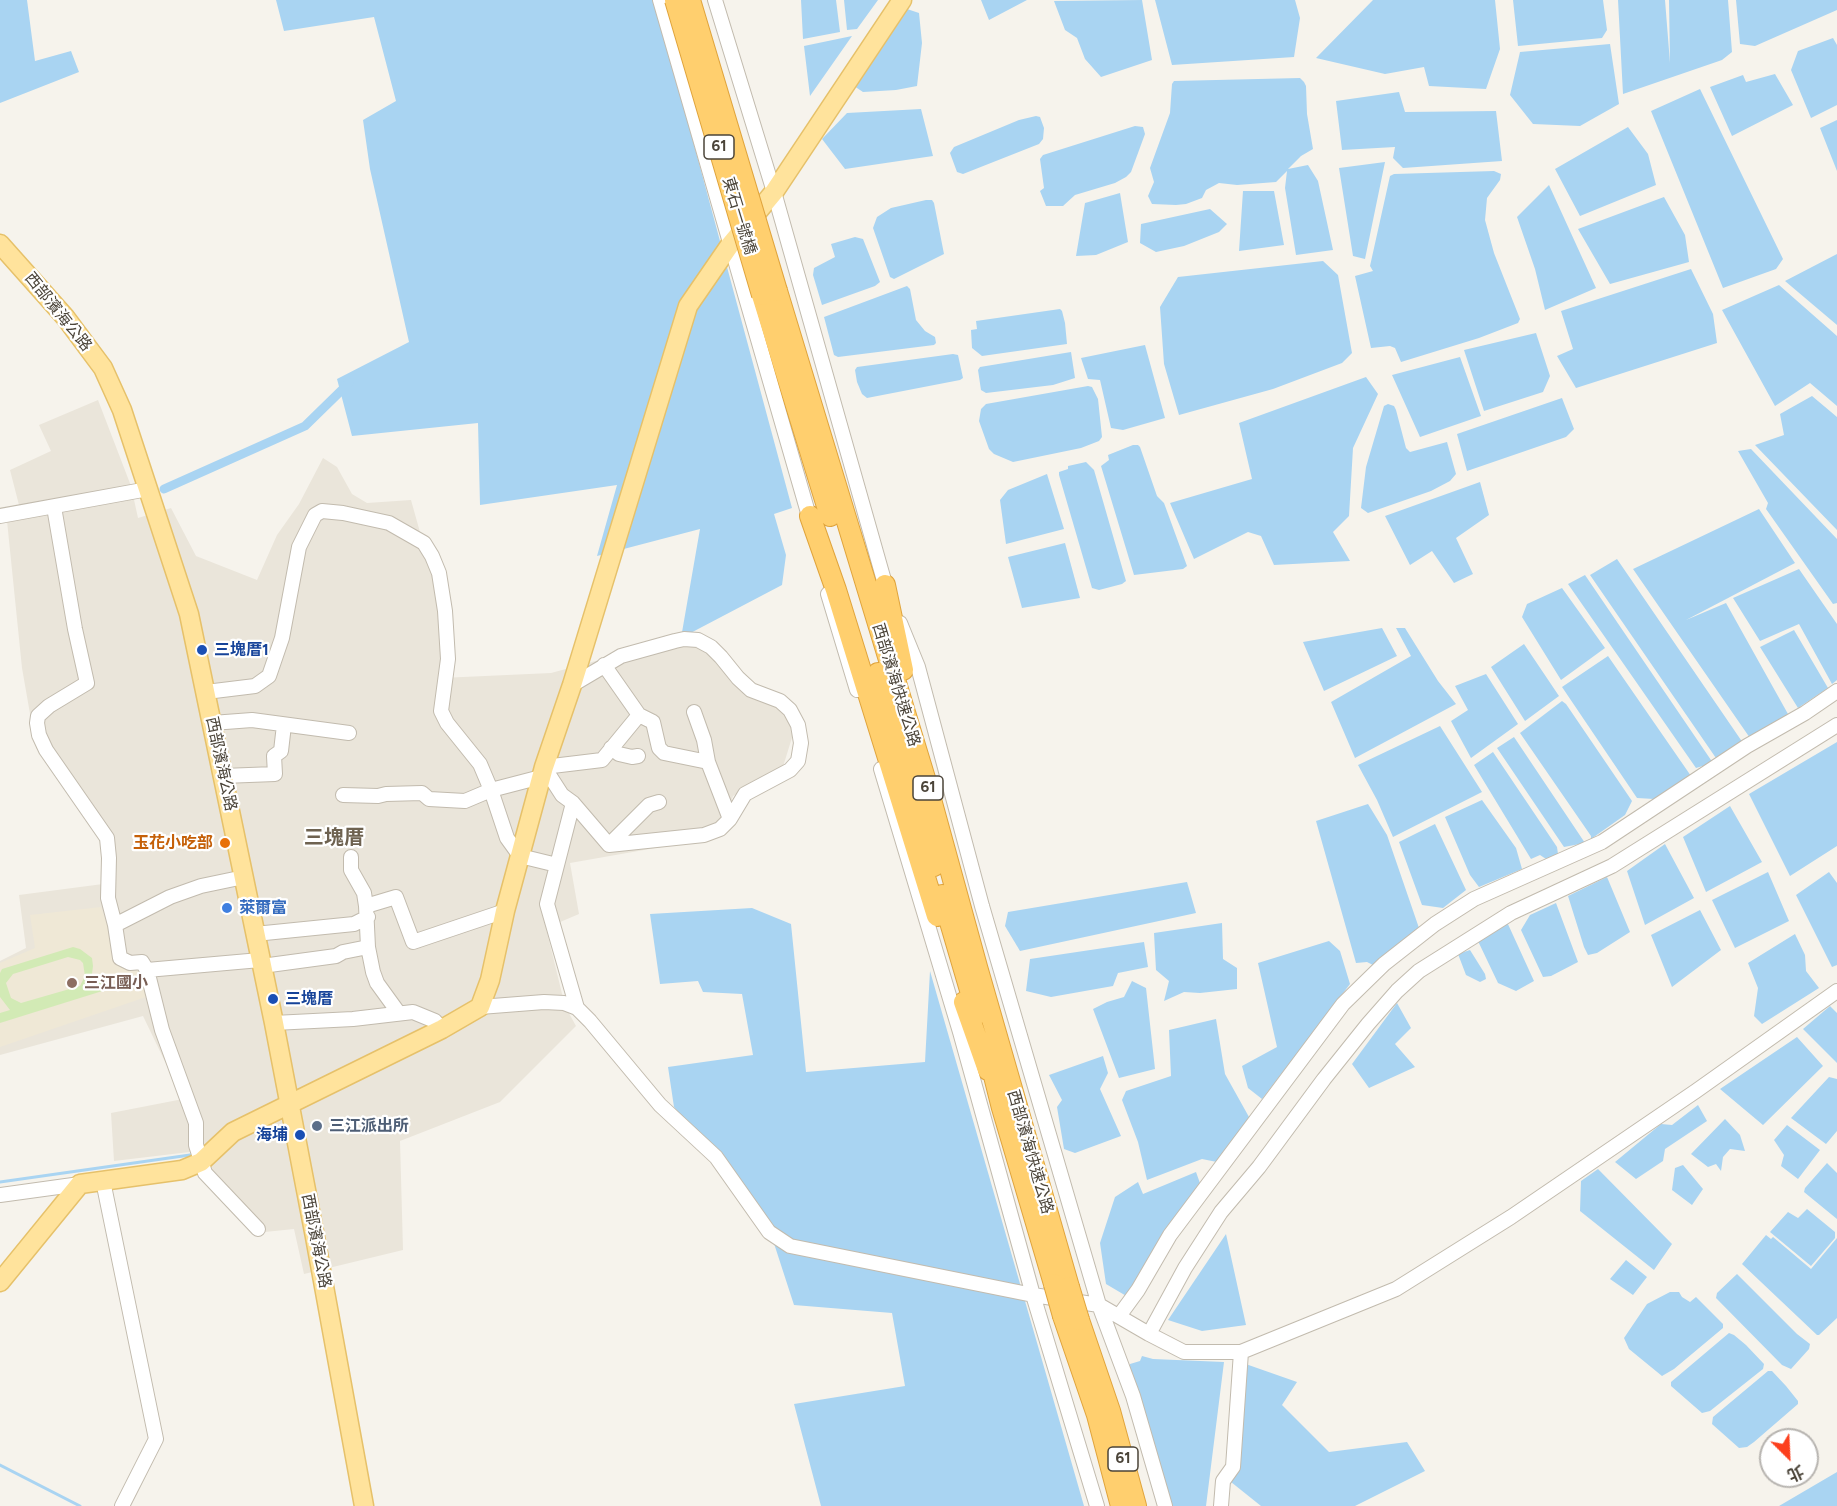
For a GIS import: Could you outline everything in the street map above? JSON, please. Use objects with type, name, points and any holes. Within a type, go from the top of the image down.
[{"type":"highway","name":"東石一號橋","points":[[675,0],[770,293]]},
{"type":"highway","name":"東石一號橋","points":[[690,0],[770,293]]},
{"type":"highway","name":"西部濱海快速公路","points":[[770,293],[914,789],[963,972],[1009,1107],[1071,1318],[1104,1418]]},
{"type":"highway","points":[[810,516],[843,612],[979,1048],[1009,1107]]},
{"type":"highway","points":[[885,585],[907,688],[983,957],[1009,1107]]},
{"type":"highway","name":"61","points":[[1104,1418],[1121,1506]]},
{"type":"highway","name":"61","points":[[1104,1418],[1136,1506]]},
{"type":"main road","points":[[0,1282],[80,1184],[182,1170],[201,1162],[233,1132],[290,1106],[480,1008],[490,980],[505,911],[543,772],[572,686],[688,306],[730,245],[774,192],[902,0]]},
{"type":"main road","name":"西部濱海公路","points":[[0,244],[65,316],[103,368],[122,410],[189,614],[274,1023],[364,1506]]},
{"type":"street","points":[[660,0],[810,516],[833,614],[960,1032],[1033,1295],[1097,1506]]},
{"type":"street","points":[[715,0],[774,192],[885,585],[918,667],[982,906],[1099,1305],[1130,1386],[1165,1506]]},
{"type":"street","points":[[0,516],[148,489]]},
{"type":"street","points":[[54,507],[75,629],[87,683],[50,706],[38,716],[37,723],[46,750],[107,838],[108,898],[116,925],[120,957],[130,963],[142,962],[147,970],[162,1030],[196,1123],[196,1145],[205,1173],[258,1229]]},
{"type":"street","points":[[206,692],[255,686],[269,676],[282,638],[299,547],[315,515],[322,511],[343,513],[389,523],[424,543],[439,573],[448,659],[441,711],[447,723],[480,764],[507,838],[520,856],[557,865]]},
{"type":"street","points":[[572,686],[621,656],[675,641],[698,640],[711,647],[738,678],[752,690],[780,701],[790,710],[798,725],[801,743],[798,761],[790,770],[745,794],[730,819],[720,829],[704,835],[609,845]]},
{"type":"street","points":[[604,665],[639,715],[653,722],[659,748],[664,753],[708,762]]},
{"type":"street","points":[[1121,1317],[1170,1235],[1200,1194],[1343,1004],[1384,964],[1435,924],[1474,899],[1602,842],[1747,746],[1805,713],[1837,691]]},
{"type":"street","points":[[694,712],[704,740],[708,762],[730,819]]},
{"type":"street","points":[[343,795],[378,796],[422,793],[429,799],[465,801],[543,772],[602,760],[639,715]]},
{"type":"street","points":[[212,723],[252,720],[349,733]]},
{"type":"street","points":[[223,776],[275,774],[274,756],[281,751],[284,724]]},
{"type":"street","points":[[1146,1333],[1221,1212],[1259,1167],[1368,1024],[1419,970],[1511,912],[1612,866],[1837,725]]},
{"type":"street","points":[[611,748],[619,754],[638,756]]},
{"type":"street","points":[[543,772],[609,845]]},
{"type":"street","points":[[609,845],[649,805],[659,802]]},
{"type":"street","points":[[573,803],[547,904],[577,1008],[660,1105],[716,1157],[769,1232],[790,1246],[1033,1295],[1099,1305],[1184,1352],[1241,1352],[1396,1289],[1511,1217],[1696,1091],[1837,991]]},
{"type":"street","points":[[351,857],[351,870],[364,893],[372,972],[377,983],[398,1012]]},
{"type":"street","points":[[116,925],[170,897],[201,886],[244,877]]},
{"type":"street","points":[[255,934],[354,924],[367,911],[396,897],[413,942],[505,911]]},
{"type":"street","points":[[147,970],[336,956],[343,951],[368,947]]},
{"type":"street","points":[[480,1008],[544,1002],[564,1003],[577,1008]]},
{"type":"street","points":[[274,1023],[353,1019],[413,1012],[435,1021],[442,1029]]},
{"type":"street","points":[[103,1181],[156,1439],[122,1506]]},
{"type":"street","points":[[0,1195],[80,1184]]},
{"type":"street","points":[[1221,1506],[1223,1481],[1233,1467],[1241,1352]]},
{"type":"shaded area","points":[[98,400],[131,486],[138,518],[171,508],[196,556],[257,580],[277,535],[299,504],[323,458],[337,467],[352,494],[367,503],[411,500],[442,611],[441,678],[551,673],[681,638],[716,656],[739,682],[780,699],[794,731],[782,770],[733,796],[718,837],[570,863],[579,914],[546,928],[565,1006],[576,1026],[500,1102],[400,1141],[403,1250],[304,1274],[294,1229],[255,1233],[198,1151],[114,1161],[111,1113],[183,1099],[143,1016],[0,1055],[0,961],[26,948],[19,895],[103,884],[102,831],[36,748],[22,668],[6,511],[20,509],[10,470],[51,451],[39,425]]},
{"type":"shaded area","name":"三江國小","points":[[101,907],[120,963],[140,968],[146,997],[0,1047],[0,963],[35,948],[30,915]]},
{"type":"green space","points":[[73,947],[92,958],[91,982],[107,977],[112,988],[0,1023],[0,1013],[10,1010],[0,997],[2,969]],"holes":[[[68,957],[83,963],[85,976],[80,986],[21,1003],[11,998],[6,983],[13,974]]]},
{"type":"water","points":[[0,0],[27,0],[35,61],[71,51],[79,72],[0,103]]},
{"type":"water","points":[[276,0],[655,0],[792,508],[774,514],[786,555],[782,585],[681,638],[700,529],[597,556],[617,485],[480,505],[478,423],[352,436],[337,379],[409,342],[370,169],[363,120],[396,101],[374,17],[284,31]]},
{"type":"water","points":[[801,0],[836,0],[840,32],[803,39]]},
{"type":"water","points":[[844,0],[878,0],[857,29],[847,30]]},
{"type":"water","points":[[981,0],[1027,0],[989,20]]},
{"type":"water","points":[[1142,0],[1152,60],[1101,77],[1085,59],[1077,38],[1065,30],[1054,1]]},
{"type":"water","points":[[1155,0],[1295,0],[1300,18],[1294,57],[1172,65]]},
{"type":"water","points":[[1373,0],[1495,0],[1500,49],[1486,89],[1429,86],[1424,67],[1385,74],[1316,58]]},
{"type":"water","points":[[1513,0],[1603,0],[1607,30],[1602,38],[1518,46]]},
{"type":"water","points":[[1618,0],[1665,0],[1670,63],[1669,0],[1728,0],[1732,52],[1722,60],[1623,94]]},
{"type":"water","points":[[1736,0],[1837,0],[1837,10],[1755,46],[1740,44]]},
{"type":"water","points":[[907,9],[919,13],[922,43],[917,86],[863,92],[854,86]]},
{"type":"water","points":[[852,36],[810,96],[804,46]]},
{"type":"water","points":[[1833,38],[1837,45],[1837,105],[1811,118],[1791,70],[1798,51]]},
{"type":"water","points":[[1610,44],[1619,104],[1580,126],[1533,124],[1510,95],[1520,52]]},
{"type":"water","points":[[1775,74],[1793,105],[1732,136],[1710,87],[1743,75],[1746,82]]},
{"type":"water","points":[[1300,78],[1306,86],[1307,114],[1313,149],[1301,156],[1288,169],[1308,165],[1318,181],[1333,250],[1296,255],[1285,188],[1287,171],[1276,182],[1237,185],[1219,183],[1206,190],[1202,198],[1186,204],[1152,204],[1148,196],[1154,182],[1150,168],[1170,113],[1174,81]]},
{"type":"water","points":[[1700,89],[1783,259],[1776,269],[1723,288],[1651,111]]},
{"type":"water","points":[[1399,92],[1405,112],[1496,111],[1502,161],[1403,168],[1393,158],[1395,147],[1342,150],[1336,101]]},
{"type":"water","points":[[921,109],[933,156],[845,169],[822,139],[847,113]]},
{"type":"water","points":[[1040,117],[1044,128],[1043,139],[1039,144],[963,174],[957,172],[950,153],[954,147],[1019,120]]},
{"type":"water","points":[[1837,120],[1837,171],[1820,128]]},
{"type":"water","points":[[1135,126],[1143,127],[1145,134],[1131,172],[1126,177],[1115,183],[1075,195],[1063,206],[1046,206],[1040,191],[1044,188],[1040,159],[1043,155]]},
{"type":"water","points":[[1628,127],[1648,154],[1656,185],[1580,216],[1555,169]]},
{"type":"water","points":[[1385,162],[1365,259],[1353,256],[1339,168]]},
{"type":"water","points":[[1494,171],[1501,174],[1500,180],[1487,198],[1485,220],[1494,253],[1520,319],[1518,323],[1479,338],[1401,362],[1395,348],[1390,346],[1371,348],[1355,276],[1373,271],[1370,266],[1390,176],[1394,174]]},
{"type":"water","points":[[1549,185],[1596,288],[1545,310],[1535,269],[1517,217]]},
{"type":"water","points":[[1243,191],[1274,191],[1284,245],[1239,251]]},
{"type":"water","points":[[1120,193],[1128,242],[1096,255],[1076,256],[1085,203]]},
{"type":"water","points":[[1664,197],[1685,235],[1689,262],[1610,284],[1578,229]]},
{"type":"water","points":[[932,200],[934,203],[944,254],[894,279],[890,277],[873,228],[877,217],[891,208]]},
{"type":"water","points":[[1210,209],[1227,224],[1219,232],[1184,246],[1156,252],[1140,243],[1141,224]]},
{"type":"water","points":[[855,237],[863,239],[880,282],[875,286],[822,305],[813,275],[814,268],[835,257],[831,244]]},
{"type":"water","points":[[1837,254],[1837,325],[1785,281]]},
{"type":"water","points":[[1323,261],[1338,275],[1352,353],[1342,363],[1273,389],[1179,415],[1164,364],[1160,307],[1178,277]]},
{"type":"water","points":[[1691,269],[1713,314],[1717,343],[1576,388],[1557,356],[1573,349],[1561,311]]},
{"type":"water","points":[[1779,285],[1837,336],[1837,406],[1810,383],[1775,406],[1722,310]]},
{"type":"water","points":[[907,286],[910,289],[916,320],[925,331],[935,337],[934,345],[838,357],[834,355],[824,317]]},
{"type":"water","points":[[1060,309],[1065,323],[1067,344],[982,356],[972,348],[971,330],[977,329],[976,321]]},
{"type":"water","points":[[1536,333],[1550,376],[1543,392],[1484,411],[1464,350]]},
{"type":"water","points":[[1145,345],[1165,418],[1123,430],[1111,428],[1100,380],[1088,379],[1081,358]]},
{"type":"water","points":[[1071,352],[1075,378],[1053,385],[986,393],[981,390],[978,370],[980,367]]},
{"type":"water","points":[[958,355],[963,378],[960,380],[867,398],[862,394],[857,382],[855,370],[857,367]]},
{"type":"water","points":[[1460,357],[1481,416],[1420,437],[1392,375]]},
{"type":"water","points":[[1366,377],[1378,394],[1353,448],[1349,516],[1333,532],[1350,561],[1274,565],[1261,536],[1248,532],[1194,559],[1170,503],[1252,479],[1239,423]]},
{"type":"water","points":[[1092,387],[1098,399],[1102,437],[1099,441],[1081,448],[1013,462],[994,454],[989,449],[979,421],[981,409],[986,404]]},
{"type":"water","points":[[1812,396],[1837,417],[1837,530],[1755,445],[1784,435],[1780,414]]},
{"type":"water","points":[[1562,398],[1574,429],[1566,437],[1467,471],[1457,434]]},
{"type":"water","points":[[1388,404],[1394,406],[1396,410],[1406,448],[1410,452],[1447,442],[1456,474],[1450,481],[1431,491],[1368,513],[1361,508],[1366,467],[1384,406]]},
{"type":"water","points":[[1133,445],[1140,447],[1157,496],[1164,503],[1187,566],[1183,569],[1134,575],[1101,466],[1109,460],[1108,455]]},
{"type":"water","points":[[1751,449],[1837,539],[1837,603],[1833,604],[1766,509],[1768,503],[1738,451]]},
{"type":"water","points":[[1086,462],[1094,470],[1126,581],[1099,590],[1092,588],[1059,475],[1059,472],[1068,469],[1068,466]]},
{"type":"water","points":[[1047,474],[1064,529],[1006,544],[1000,500],[1008,490]]},
{"type":"water","points":[[1480,482],[1489,515],[1456,538],[1473,574],[1454,583],[1432,551],[1410,565],[1385,516]]},
{"type":"water","points":[[1759,509],[1795,563],[1686,620],[1726,603],[1788,714],[1750,738],[1633,569]]},
{"type":"water","points":[[1065,543],[1080,598],[1022,608],[1008,557]]},
{"type":"water","points":[[1617,559],[1743,743],[1718,761],[1590,575]]},
{"type":"water","points":[[1799,569],[1837,624],[1837,680],[1832,684],[1799,624],[1760,641],[1733,598]]},
{"type":"water","points":[[1585,575],[1713,763],[1696,768],[1568,584]]},
{"type":"water","points":[[1562,588],[1605,648],[1561,680],[1522,617],[1527,604]]},
{"type":"water","points":[[1382,628],[1397,656],[1324,691],[1303,642]]},
{"type":"water","points":[[1396,628],[1405,628],[1438,681],[1456,704],[1355,758],[1331,702],[1411,656]]},
{"type":"water","points":[[1794,630],[1828,688],[1798,708],[1760,647]]},
{"type":"water","points":[[1524,644],[1559,696],[1525,721],[1491,667]]},
{"type":"water","points":[[1608,656],[1691,776],[1654,799],[1637,798],[1562,687]]},
{"type":"water","points":[[1486,674],[1518,724],[1471,758],[1451,721],[1468,710],[1455,686]]},
{"type":"water","points":[[1562,701],[1632,801],[1625,815],[1591,839],[1520,733]]},
{"type":"water","points":[[1440,726],[1482,792],[1393,837],[1358,765]]},
{"type":"water","points":[[1514,737],[1585,843],[1564,847],[1497,748]]},
{"type":"water","points":[[1837,742],[1837,846],[1790,876],[1749,794]]},
{"type":"water","points":[[1493,752],[1557,847],[1558,854],[1546,859],[1540,855],[1531,859],[1474,765]]},
{"type":"water","points":[[1482,800],[1516,848],[1522,869],[1479,887],[1470,875],[1445,817]]},
{"type":"water","points":[[1368,804],[1387,835],[1419,928],[1373,965],[1367,962],[1356,963],[1316,821]]},
{"type":"water","points":[[1730,806],[1762,862],[1706,892],[1683,837]]},
{"type":"water","points":[[1435,824],[1466,890],[1443,908],[1422,905],[1399,842]]},
{"type":"water","points":[[1665,844],[1694,898],[1645,925],[1627,871]]},
{"type":"water","points":[[1768,872],[1789,921],[1735,948],[1712,900]]},
{"type":"water","points":[[1829,872],[1837,883],[1837,965],[1832,967],[1796,895]]},
{"type":"water","points":[[1607,877],[1630,932],[1597,953],[1588,955],[1568,896]]},
{"type":"water","points":[[1187,882],[1196,913],[1020,951],[1005,926],[1008,912]]},
{"type":"water","points":[[1556,903],[1578,962],[1551,976],[1543,977],[1521,930],[1530,915]]},
{"type":"water","points":[[752,908],[791,924],[806,1072],[925,1062],[930,971],[1084,1506],[821,1506],[794,1404],[905,1386],[892,1313],[794,1305],[768,1225],[674,1107],[668,1067],[753,1055],[742,994],[703,992],[698,981],[660,984],[650,914]]},
{"type":"water","points":[[1700,910],[1721,950],[1672,987],[1651,935]]},
{"type":"water","points":[[1507,922],[1534,981],[1516,991],[1498,983],[1477,939]]},
{"type":"water","points":[[1222,923],[1223,959],[1237,968],[1237,989],[1200,993],[1184,992],[1164,1001],[1169,981],[1156,970],[1154,933]]},
{"type":"water","points":[[1795,934],[1805,955],[1806,971],[1819,988],[1762,1024],[1754,1016],[1758,988],[1748,963]]},
{"type":"water","points":[[1329,941],[1340,951],[1350,984],[1262,1099],[1248,1088],[1242,1066],[1277,1047],[1258,963]]},
{"type":"water","points":[[1144,942],[1148,967],[1118,973],[1113,986],[1051,997],[1026,991],[1030,959]]},
{"type":"water","points":[[1470,950],[1485,974],[1486,979],[1480,982],[1466,975],[1458,954]]},
{"type":"water","points":[[1132,981],[1146,988],[1155,1069],[1119,1078],[1093,1009],[1124,997]]},
{"type":"water","points":[[1397,1003],[1411,1028],[1395,1044],[1415,1067],[1369,1088],[1352,1064]]},
{"type":"water","points":[[1830,1006],[1837,1013],[1837,1063],[1803,1029]]},
{"type":"water","points":[[1216,1019],[1225,1074],[1249,1117],[1217,1162],[1202,1159],[1147,1180],[1138,1142],[1122,1100],[1126,1091],[1171,1076],[1169,1030]]},
{"type":"water","points":[[1797,1037],[1823,1066],[1763,1125],[1720,1089]]},
{"type":"water","points":[[1103,1056],[1108,1073],[1100,1089],[1121,1136],[1075,1153],[1064,1149],[1057,1107],[1062,1100],[1049,1075]]},
{"type":"water","points":[[1829,1077],[1837,1079],[1837,1131],[1826,1144],[1791,1118]]},
{"type":"water","points":[[1698,1105],[1707,1121],[1665,1149],[1663,1161],[1636,1179],[1615,1162],[1661,1124],[1672,1125]]},
{"type":"water","points":[[1725,1119],[1740,1135],[1745,1151],[1730,1149],[1723,1157],[1721,1171],[1716,1164],[1708,1167],[1691,1154]]},
{"type":"water","points":[[1787,1125],[1820,1150],[1798,1179],[1781,1166],[1784,1155],[1774,1140]]},
{"type":"water","points":[[1827,1163],[1837,1173],[1837,1219],[1804,1192]]},
{"type":"water","points":[[1683,1165],[1703,1189],[1692,1205],[1672,1190],[1675,1168]]},
{"type":"water","points":[[1598,1169],[1672,1244],[1654,1270],[1580,1211],[1581,1181]]},
{"type":"water","points":[[1196,1172],[1201,1186],[1128,1297],[1106,1284],[1100,1243],[1115,1197],[1138,1182],[1143,1194]]},
{"type":"water","points":[[1807,1209],[1835,1232],[1835,1238],[1811,1266],[1770,1232],[1788,1212],[1798,1218]]},
{"type":"water","points":[[1226,1234],[1246,1325],[1202,1331],[1168,1320]]},
{"type":"water","points":[[1766,1235],[1771,1239],[1773,1237],[1811,1269],[1837,1238],[1837,1318],[1819,1335],[1742,1264]]},
{"type":"water","points":[[1626,1260],[1647,1277],[1633,1295],[1610,1279]]},
{"type":"water","points":[[1737,1274],[1810,1344],[1809,1349],[1791,1369],[1782,1365],[1716,1298],[1717,1293]]},
{"type":"water","points":[[1670,1292],[1679,1292],[1690,1302],[1696,1297],[1723,1324],[1723,1328],[1674,1369],[1662,1376],[1629,1349],[1624,1338],[1647,1304]]},
{"type":"water","points":[[1729,1333],[1746,1345],[1764,1364],[1763,1369],[1710,1411],[1702,1413],[1671,1386],[1671,1382]]},
{"type":"water","points":[[1142,1356],[1153,1359],[1224,1362],[1206,1506],[1164,1506],[1125,1374],[1130,1364],[1140,1361]]},
{"type":"water","points":[[1240,1362],[1297,1382],[1282,1405],[1329,1452],[1407,1442],[1425,1471],[1355,1506],[1261,1506],[1231,1482],[1226,1470]]},
{"type":"water","points":[[1768,1371],[1772,1371],[1798,1401],[1798,1404],[1770,1428],[1759,1428],[1759,1438],[1747,1447],[1739,1448],[1712,1424],[1713,1417]]},
{"type":"water","points":[[1837,1472],[1837,1506],[1779,1506],[1810,1488],[1819,1488],[1819,1483]]},
{"type":"waterway","points":[[164,489],[305,426],[349,383]]},
{"type":"waterway","points":[[0,1182],[190,1155]]},
{"type":"waterway","points":[[0,1465],[80,1506]]},
{"type":"place","name":"三塊厝1","points":[[202,650]]},
{"type":"place","name":"玉花小吃部","points":[[225,843]]},
{"type":"place","name":"萊爾富","points":[[227,908]]},
{"type":"place","name":"三江國小","points":[[72,983]]},
{"type":"place","name":"三塊厝","points":[[273,999]]},
{"type":"place","name":"三江派出所","points":[[317,1126]]},
{"type":"place","name":"海埔","points":[[300,1135]]},
{"type":"district","name":"三塊厝","points":[[334,838]]}]
